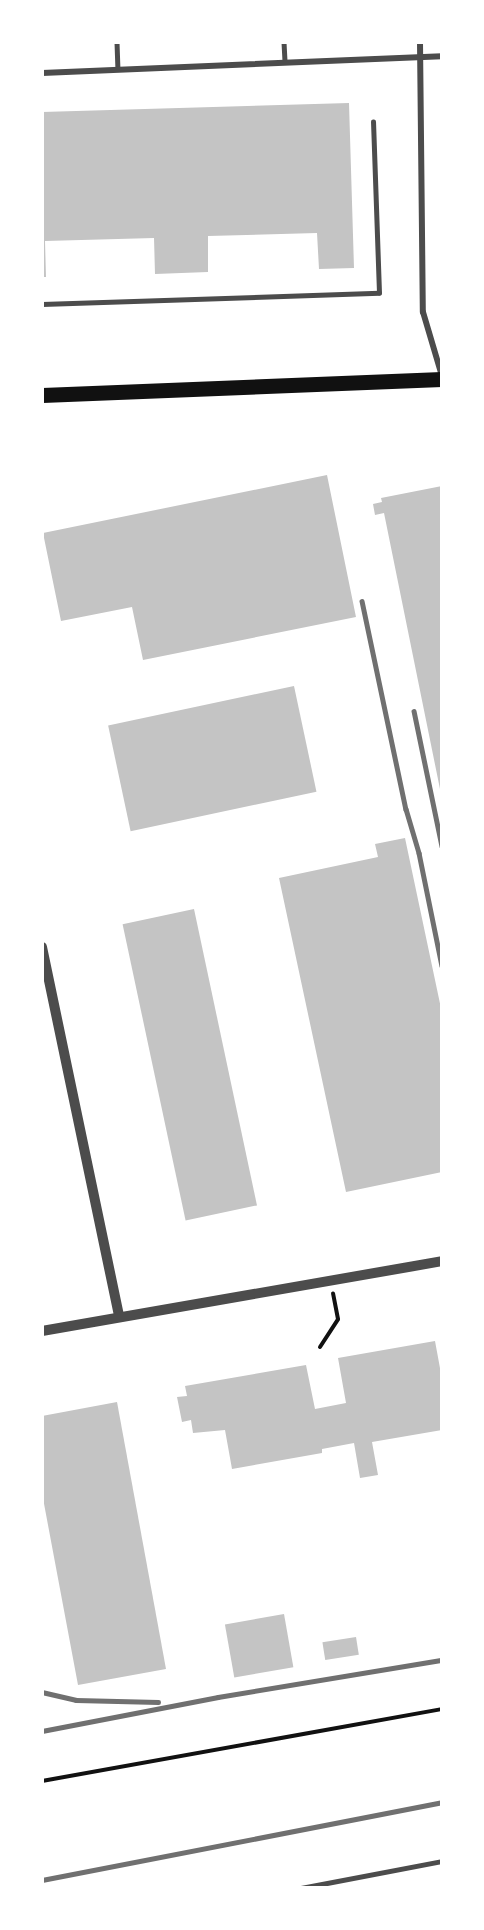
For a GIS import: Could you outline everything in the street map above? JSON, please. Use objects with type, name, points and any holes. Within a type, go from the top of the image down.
[{"type":"main road","points":[[42,394],[442,378]]},
{"type":"street","points":[[420,42],[423,312],[442,378]]},
{"type":"street","points":[[42,73],[442,56]]},
{"type":"street","points":[[42,947],[118,1317]]},
{"type":"street","points":[[42,1331],[442,1261]]},
{"type":"lane","points":[[117,42],[118,69]]},
{"type":"lane","points":[[284,42],[285,62]]},
{"type":"lane","points":[[42,304],[379,293],[373,122]]},
{"type":"lane","points":[[300,1888],[442,1862]]},
{"type":"path","points":[[320,1347],[338,1319],[330,1280]]},
{"type":"path","points":[[42,1782],[442,1709]]},
{"type":"building","points":[[349,103],[354,268],[319,269],[317,233],[208,236],[208,272],[155,274],[154,238],[45,241],[46,277],[42,277],[42,112]]},
{"type":"building","points":[[327,475],[356,617],[143,660],[132,607],[61,621],[43,533]]},
{"type":"building","points":[[442,486],[441,794],[384,513],[375,515],[373,504],[382,502],[381,498]]},
{"type":"building","points":[[294,686],[316,792],[131,831],[108,726]]},
{"type":"building","points":[[405,838],[442,1013],[442,1172],[346,1192],[279,878],[378,857],[375,844]]},
{"type":"building","points":[[194,909],[257,1205],[186,1221],[123,924]]},
{"type":"building","points":[[435,1341],[442,1379],[442,1430],[372,1442],[378,1475],[360,1478],[354,1443],[322,1449],[322,1453],[232,1469],[225,1430],[193,1433],[191,1420],[182,1422],[177,1397],[187,1396],[185,1386],[306,1365],[315,1409],[346,1403],[338,1358]]},
{"type":"building","points":[[117,1402],[166,1669],[78,1685],[42,1493],[42,1416]]},
{"type":"building","points":[[284,1614],[293,1667],[234,1678],[225,1624]]},
{"type":"building","points":[[356,1637],[359,1655],[325,1660],[322,1642]]},
{"type":"railway","points":[[362,601],[442,966]]},
{"type":"railway","points":[[414,711],[442,846]]},
{"type":"railway","points":[[42,1731],[218,1697],[442,1660]]},
{"type":"railway","points":[[42,1692],[76,1700],[158,1702]]},
{"type":"railway","points":[[42,1880],[442,1802]]}]
